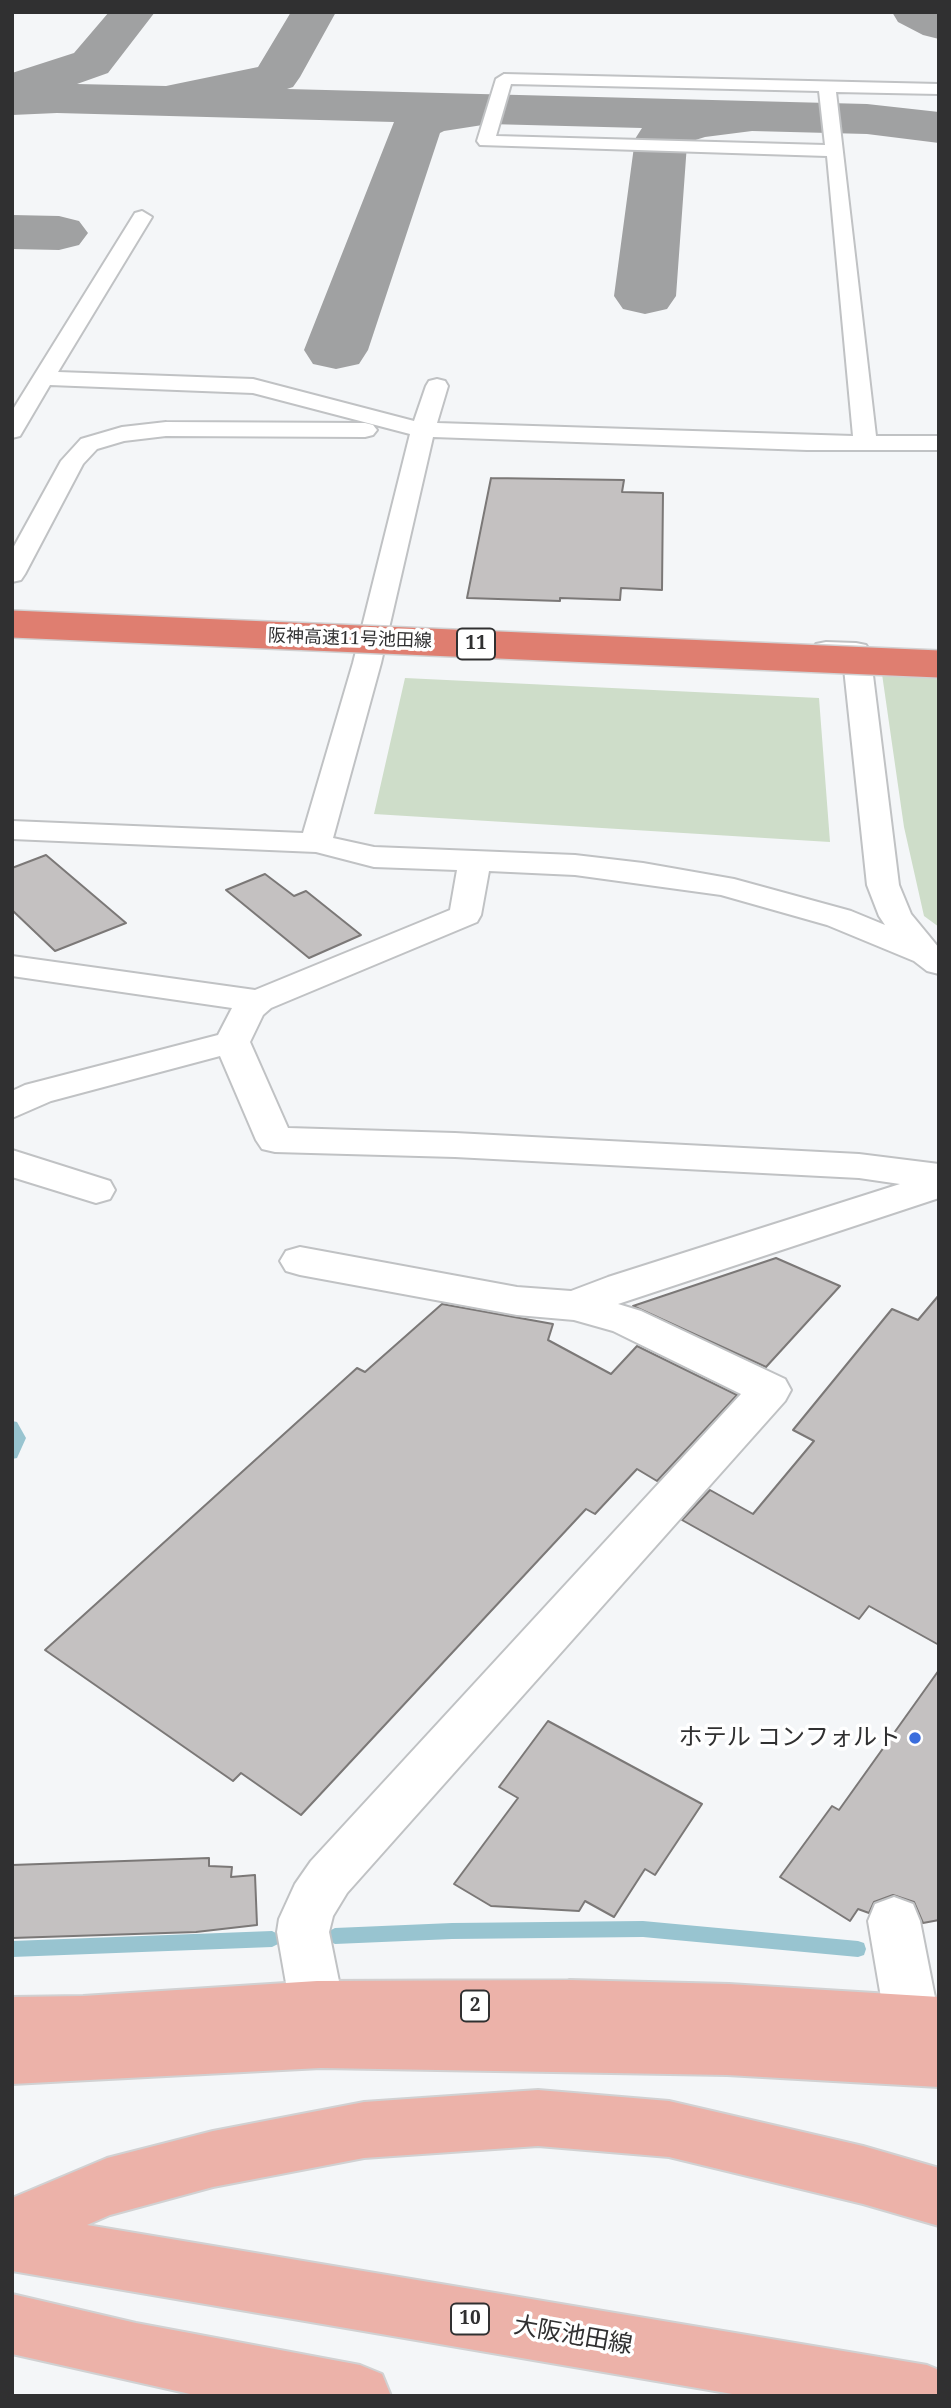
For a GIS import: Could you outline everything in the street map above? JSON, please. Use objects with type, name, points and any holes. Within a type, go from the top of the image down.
[{"type":"highway","name":"阪神高速11号池田線","points":[[12,606],[939,645]]},
{"type":"highway","name":"阪神高速11号池田線","points":[[12,624],[939,664]]},
{"type":"main road","name":"2","points":[[12,2024],[83,2022],[317,2006],[569,2006],[729,2010],[930,2035]]},
{"type":"main road","name":"2","points":[[12,2058],[370,2042],[727,2049],[930,2035]]},
{"type":"main road","points":[[12,2228],[107,2188],[213,2159],[364,2130],[538,2118],[669,2129],[852,2172],[939,2197]]},
{"type":"main road","name":"大阪池田線","points":[[12,2242],[927,2396]]},
{"type":"main road","points":[[12,2324],[135,2353],[360,2396]]},
{"type":"main road","points":[[135,2353],[261,2396]]},
{"type":"street","points":[[835,151],[486,141],[503,79],[939,89]]},
{"type":"street","points":[[827,87],[865,442]]},
{"type":"street","points":[[12,430],[142,216]]},
{"type":"street","points":[[43,378],[253,386],[423,430]]},
{"type":"street","points":[[316,843],[375,631],[423,430],[437,386]]},
{"type":"street","points":[[12,574],[73,461],[89,444],[122,434],[166,429],[423,430],[807,443],[939,443]]},
{"type":"street","points":[[12,617],[939,654]]},
{"type":"street","points":[[856,651],[883,885],[895,916],[933,959]]},
{"type":"street","points":[[12,830],[316,843],[374,857],[575,865],[723,886],[839,918],[933,959]]},
{"type":"street","points":[[475,861],[465,915],[259,1001],[248,1010],[232,1042],[238,1061],[275,1140],[455,1145],[845,1165],[939,1177]]},
{"type":"street","points":[[12,967],[259,1001]]},
{"type":"street","points":[[12,1106],[38,1093],[232,1042]]},
{"type":"street","points":[[12,1162],[17,1166],[96,1190]]},
{"type":"street","points":[[574,1306],[622,1287],[939,1185]]},
{"type":"street","points":[[300,1261],[517,1301],[574,1306],[627,1321],[771,1390],[330,1877],[304,1919],[303,1932],[317,2006]]},
{"type":"street","points":[[894,1921],[930,2035]]},
{"type":"green space","points":[[882,674],[939,677],[939,927],[924,916],[904,827]]},
{"type":"green space","points":[[405,678],[819,698],[830,842],[374,814]]},
{"type":"building","points":[[491,478],[624,480],[622,492],[663,493],[662,590],[621,588],[620,600],[467,598]]},
{"type":"building","points":[[46,855],[126,923],[55,951],[12,910],[12,868]]},
{"type":"building","points":[[265,874],[294,896],[306,891],[361,935],[309,958],[226,890]]},
{"type":"building","points":[[776,1258],[840,1286],[766,1367],[633,1306]]},
{"type":"building","points":[[939,1295],[939,1645],[869,1606],[859,1619],[682,1520],[710,1490],[753,1514],[814,1441],[793,1430],[892,1309],[918,1320]]},
{"type":"building","points":[[442,1304],[553,1324],[548,1340],[611,1374],[637,1346],[737,1395],[657,1481],[637,1469],[595,1514],[586,1509],[301,1815],[241,1773],[233,1781],[45,1650],[357,1368],[365,1372]]},
{"type":"building","name":"ホテル コンフォルト","points":[[939,1670],[939,1920],[923,1923],[914,1902],[893,1895],[874,1902],[869,1913],[858,1909],[850,1921],[780,1877],[832,1806],[839,1810]]},
{"type":"building","points":[[548,1721],[702,1804],[655,1875],[645,1869],[614,1917],[585,1901],[579,1911],[491,1906],[454,1884],[518,1798],[499,1787]]},
{"type":"building","points":[[209,1858],[209,1866],[232,1867],[231,1877],[255,1875],[257,1925],[196,1932],[12,1938],[12,1865]]},
{"type":"waterway","points":[[12,1426],[19,1438],[12,1454]]},
{"type":"waterway","points":[[335,1936],[452,1931],[643,1929],[858,1949]]},
{"type":"waterway","points":[[12,1949],[272,1939]]},
{"type":"taxiway","points":[[12,89],[91,63],[133,12]]},
{"type":"taxiway","points":[[181,97],[230,89],[276,77],[314,12]]},
{"type":"taxiway","points":[[914,12],[939,25]]},
{"type":"taxiway","points":[[12,100],[57,98],[752,116]]},
{"type":"taxiway","points":[[336,350],[417,126],[447,113],[486,110]]},
{"type":"taxiway","points":[[645,296],[661,139],[671,131],[698,122],[752,116]]},
{"type":"taxiway","points":[[752,116],[867,119],[939,128]]},
{"type":"taxiway","points":[[12,232],[59,233]]},
{"type":"place","name":"ホテル コンフォルト","points":[[915,1738]]}]
